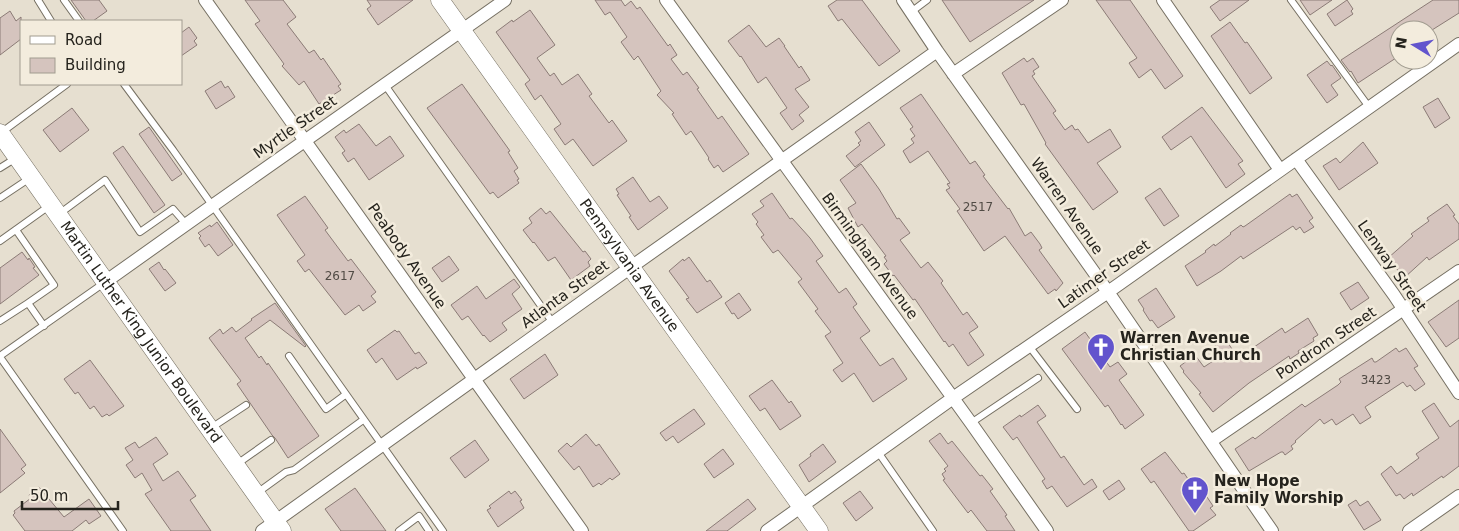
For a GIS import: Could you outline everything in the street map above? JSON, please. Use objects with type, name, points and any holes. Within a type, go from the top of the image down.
[{"type":"street","name":"Peabody Avenue","points":[[205,0],[582,531]]},
{"type":"street","name":"Pennsylvania Avenue","points":[[440,0],[819,531]]},
{"type":"street","name":"Myrtle Street","points":[[105,282],[505,0]]},
{"type":"street","name":"Birmingham Avenue","points":[[666,0],[1047,531]]},
{"type":"street","name":"Warren Avenue","points":[[903,0],[953,74],[1108,292],[1272,531]]},
{"type":"street","points":[[953,74],[1062,0]]},
{"type":"street","points":[[1163,0],[1280,170]]},
{"type":"street","name":"Latimer Street","points":[[767,531],[953,398],[1108,292],[1459,44]]},
{"type":"street","name":"Atlanta Street","points":[[273,528],[381,446],[552,322],[782,162],[937,51]]},
{"type":"street","name":"Martin Luther King Junior Boulevard","points":[[0,133],[256,494],[273,528]]},
{"type":"street","name":"Lenway Street","points":[[1296,159],[1459,393]]},
{"type":"street","name":"Pondrom Street","points":[[1211,441],[1459,271]]},
{"type":"street","points":[[1409,531],[1459,496]]},
{"type":"lane","points":[[38,0],[51,20]]},
{"type":"lane","points":[[64,0],[78,20]]},
{"type":"lane","points":[[911,12],[927,0]]},
{"type":"lane","points":[[1291,0],[1369,108]]},
{"type":"lane","points":[[0,133],[67,85]]},
{"type":"lane","points":[[125,85],[173,150],[443,531]]},
{"type":"lane","points":[[385,85],[552,322]]},
{"type":"lane","points":[[0,168],[17,157]]},
{"type":"lane","points":[[0,198],[32,178]]},
{"type":"lane","points":[[0,241],[105,180],[140,232],[174,209],[186,224]]},
{"type":"lane","points":[[0,321],[54,285],[16,230]]},
{"type":"lane","points":[[105,282],[0,357],[123,531]]},
{"type":"lane","points":[[28,302],[44,326]]},
{"type":"lane","points":[[1029,346],[1077,409]]},
{"type":"lane","points":[[289,356],[326,409],[345,395]]},
{"type":"lane","points":[[971,423],[1038,378]]},
{"type":"lane","points":[[210,428],[246,405]]},
{"type":"lane","points":[[256,494],[286,472],[294,470],[363,420]]},
{"type":"lane","points":[[235,465],[271,440]]},
{"type":"lane","points":[[878,452],[933,531]]},
{"type":"lane","points":[[399,531],[419,516],[429,531]]},
{"type":"building","points":[[71,0],[99,0],[107,11],[94,20],[85,20]]},
{"type":"building","points":[[245,0],[283,0],[296,17],[287,24],[309,53],[314,50],[321,60],[323,58],[341,84],[338,86],[341,90],[319,104],[304,81],[299,85],[282,66],[284,64],[255,24],[260,21]]},
{"type":"building","points":[[367,0],[413,0],[378,25],[367,9],[371,6]]},
{"type":"building","points":[[595,0],[621,0],[625,6],[631,1],[637,9],[640,7],[668,46],[670,44],[677,55],[671,59],[683,75],[687,72],[718,119],[722,116],[749,154],[723,172],[718,165],[714,168],[691,131],[686,135],[672,114],[674,113],[657,95],[661,91],[638,56],[634,60],[621,42],[627,37],[610,12],[605,15]]},
{"type":"building","points":[[837,0],[862,0],[900,51],[879,66],[842,19],[838,21],[828,6]]},
{"type":"building","points":[[942,0],[1034,0],[970,42]]},
{"type":"building","points":[[1096,0],[1130,0],[1183,76],[1165,89],[1151,69],[1139,78],[1129,63],[1137,58]]},
{"type":"building","points":[[1220,0],[1249,0],[1220,21],[1210,7]]},
{"type":"building","points":[[1300,0],[1332,0],[1310,15]]},
{"type":"building","points":[[1347,0],[1353,9],[1351,11],[1353,14],[1335,26],[1327,14]]},
{"type":"building","points":[[1433,0],[1459,0],[1459,13],[1439,26],[1439,20],[1402,20]]},
{"type":"building","points":[[530,10],[555,45],[537,58],[550,76],[554,73],[562,85],[578,74],[592,94],[589,96],[609,123],[612,120],[627,141],[593,166],[573,139],[565,145],[554,129],[561,124],[541,95],[535,100],[525,84],[530,80],[496,32]]},
{"type":"building","points":[[10,11],[16,21],[21,17],[20,40],[0,55],[0,18]]},
{"type":"building","points":[[1230,22],[1245,43],[1247,42],[1272,78],[1250,94],[1211,36]]},
{"type":"building","points":[[749,25],[766,47],[779,38],[799,68],[801,66],[810,80],[795,89],[809,107],[799,115],[804,121],[792,130],[780,113],[787,108],[766,77],[758,83],[741,56],[728,41]]},
{"type":"building","points":[[189,27],[197,38],[194,41],[197,45],[182,55],[182,32]]},
{"type":"building","points":[[1389,29],[1389,63],[1358,83],[1351,71],[1341,60]]},
{"type":"building","points":[[1024,58],[1027,62],[1033,58],[1039,67],[1033,71],[1035,74],[1032,76],[1056,111],[1053,113],[1065,130],[1072,125],[1075,130],[1078,129],[1088,143],[1110,129],[1121,147],[1097,163],[1118,192],[1093,210],[1045,144],[1024,104],[1021,105],[1002,73]]},
{"type":"building","points":[[1327,61],[1341,78],[1331,85],[1338,95],[1327,103],[1307,75]]},
{"type":"building","points":[[221,81],[225,88],[228,86],[235,97],[216,109],[205,91]]},
{"type":"building","points":[[462,84],[510,151],[508,152],[518,168],[514,171],[519,179],[517,180],[519,183],[498,198],[493,192],[490,194],[427,108]]},
{"type":"building","points":[[921,94],[970,164],[975,161],[985,175],[983,176],[1009,208],[1025,236],[1031,232],[1040,244],[1042,248],[1039,250],[1063,283],[1056,291],[1055,289],[1048,294],[1005,236],[984,251],[957,211],[960,209],[946,190],[950,188],[947,184],[950,183],[928,151],[910,163],[903,151],[914,143],[911,139],[915,136],[910,129],[913,127],[900,108]]},
{"type":"building","points":[[1438,98],[1450,118],[1435,128],[1423,107]]},
{"type":"building","points":[[1202,107],[1243,161],[1238,164],[1245,174],[1226,188],[1191,136],[1171,150],[1162,137]]},
{"type":"building","points":[[72,108],[89,130],[60,152],[43,130]]},
{"type":"building","points":[[869,122],[885,145],[855,167],[846,156],[860,145],[858,143],[861,141],[855,132]]},
{"type":"building","points":[[359,124],[376,146],[390,136],[404,156],[369,180],[354,158],[348,162],[342,153],[345,151],[335,137],[344,130],[346,133]]},
{"type":"building","points":[[149,127],[182,174],[172,181],[139,134]]},
{"type":"building","points":[[1363,142],[1378,163],[1339,190],[1323,166],[1336,158],[1340,163]]},
{"type":"building","points":[[123,146],[165,205],[154,213],[113,153]]},
{"type":"building","points":[[861,164],[897,219],[899,218],[910,233],[900,240],[921,268],[928,262],[943,281],[941,283],[963,315],[967,312],[978,327],[969,333],[984,355],[968,366],[953,344],[949,347],[944,342],[915,299],[913,300],[884,264],[887,261],[884,257],[886,256],[862,224],[858,227],[848,208],[856,203],[840,180]]},
{"type":"building","points":[[633,177],[650,202],[659,196],[668,208],[638,230],[617,195],[619,194],[616,189]]},
{"type":"building","points":[[1160,188],[1179,216],[1164,226],[1145,198]]},
{"type":"building","points":[[772,193],[790,219],[792,218],[810,238],[823,256],[816,261],[839,293],[846,288],[857,304],[853,307],[870,331],[860,338],[880,366],[893,358],[907,379],[873,402],[854,373],[842,382],[833,370],[843,363],[825,336],[831,332],[815,311],[818,309],[798,282],[802,279],[778,250],[773,253],[761,237],[764,235],[752,214],[764,206],[760,201]]},
{"type":"building","points":[[1290,194],[1292,197],[1297,194],[1313,218],[1309,221],[1314,227],[1304,233],[1300,227],[1296,230],[1293,226],[1243,259],[1241,256],[1197,286],[1185,266],[1206,252],[1214,244],[1215,246],[1241,225],[1245,226]]},
{"type":"building","points":[[305,196],[328,228],[325,230],[348,261],[351,259],[376,292],[371,296],[376,302],[363,311],[359,305],[345,315],[309,269],[305,272],[297,261],[305,255],[277,215]]},
{"type":"building","points":[[1447,204],[1459,224],[1459,239],[1429,260],[1427,257],[1404,278],[1388,258],[1413,236],[1411,234],[1429,221],[1427,218]]},
{"type":"building","points":[[541,208],[546,214],[550,211],[583,252],[585,251],[591,259],[588,262],[590,266],[571,280],[555,257],[548,261],[523,230],[532,223],[529,218]]},
{"type":"building","points":[[217,222],[233,245],[218,256],[209,244],[205,247],[198,233]]},
{"type":"building","points":[[22,252],[28,260],[29,258],[35,267],[33,268],[39,275],[0,304],[0,268]]},
{"type":"building","points":[[449,256],[459,270],[442,282],[432,268]]},
{"type":"building","points":[[689,257],[707,282],[710,280],[722,297],[697,313],[686,299],[689,298],[669,271],[683,259],[684,261]]},
{"type":"building","points":[[159,262],[176,283],[165,291],[149,269]]},
{"type":"building","points":[[514,279],[520,287],[512,294],[522,309],[502,323],[507,330],[490,342],[468,316],[462,320],[451,305],[477,286],[486,299]]},
{"type":"building","points":[[1358,282],[1369,298],[1351,310],[1340,293]]},
{"type":"building","points":[[1156,288],[1175,317],[1158,328],[1152,320],[1150,321],[1138,300]]},
{"type":"building","points":[[739,293],[751,310],[738,319],[734,313],[732,314],[725,303]]},
{"type":"building","points":[[1459,300],[1459,338],[1446,347],[1428,322]]},
{"type":"building","points":[[275,303],[306,346],[270,320],[245,338],[259,358],[261,356],[267,365],[268,363],[319,436],[288,458],[237,384],[241,381],[209,338],[220,329],[223,334],[232,327],[236,332]]},
{"type":"building","points":[[1308,318],[1318,335],[1313,338],[1314,341],[1298,351],[1299,353],[1290,359],[1289,356],[1249,383],[1213,412],[1180,366],[1195,355],[1204,367],[1222,355],[1212,341],[1222,334],[1238,358],[1282,328],[1285,333]]},
{"type":"building","points":[[395,330],[399,331],[415,354],[419,352],[427,363],[417,369],[416,367],[397,380],[382,358],[376,363],[367,350]]},
{"type":"building","name":"Warren Avenue Christian Church","points":[[1085,332],[1110,367],[1118,362],[1127,374],[1119,380],[1144,415],[1125,429],[1108,405],[1105,407],[1062,349]]},
{"type":"building","points":[[1396,348],[1399,352],[1406,348],[1418,366],[1414,368],[1425,384],[1415,391],[1410,385],[1407,387],[1403,382],[1365,407],[1371,417],[1360,424],[1353,414],[1336,425],[1332,419],[1324,424],[1320,419],[1295,441],[1291,446],[1293,449],[1285,455],[1281,452],[1249,471],[1235,449],[1253,437],[1255,439],[1302,404],[1305,407],[1338,385],[1341,382],[1339,379],[1372,358],[1376,362]]},
{"type":"building","points":[[545,354],[558,375],[524,399],[510,379]]},
{"type":"building","points":[[90,360],[124,406],[109,416],[107,414],[102,417],[94,406],[90,409],[78,392],[75,394],[64,379]]},
{"type":"building","points":[[772,380],[789,403],[791,401],[801,416],[780,430],[765,408],[760,411],[749,396]]},
{"type":"building","points":[[1434,403],[1450,427],[1459,420],[1459,466],[1413,496],[1412,493],[1404,499],[1400,494],[1396,496],[1381,474],[1391,466],[1397,474],[1419,458],[1416,454],[1439,438],[1422,411]]},
{"type":"building","points":[[1038,405],[1046,416],[1037,422],[1061,458],[1064,456],[1084,485],[1092,479],[1097,487],[1067,507],[1052,486],[1047,489],[1042,481],[1045,479],[1017,437],[1013,440],[1003,427]]},
{"type":"building","points":[[694,409],[705,424],[678,443],[673,436],[666,441],[660,433]]},
{"type":"building","points":[[0,429],[26,465],[21,469],[25,473],[0,493]]},
{"type":"building","points":[[940,433],[948,444],[952,441],[993,489],[990,491],[1007,515],[1005,516],[1015,531],[987,531],[971,510],[968,513],[943,480],[945,479],[942,474],[948,466],[929,441]]},
{"type":"building","points":[[586,434],[596,446],[599,444],[620,474],[612,480],[610,478],[601,485],[599,483],[593,487],[579,466],[574,470],[558,451],[567,443],[571,447]]},
{"type":"building","points":[[156,437],[168,454],[153,464],[163,481],[178,471],[196,496],[190,500],[211,531],[171,531],[145,494],[152,490],[142,473],[135,478],[126,465],[133,460],[125,448],[135,442],[139,448]]},
{"type":"building","points":[[475,440],[489,460],[465,478],[450,458]]},
{"type":"building","points":[[823,444],[836,462],[809,482],[799,465]]},
{"type":"building","points":[[723,449],[734,464],[714,478],[704,464]]},
{"type":"building","points":[[1165,452],[1190,482],[1195,479],[1213,506],[1210,508],[1216,515],[1193,531],[1189,531],[1154,481],[1151,483],[1141,469]]},
{"type":"building","points":[[1119,480],[1125,489],[1109,500],[1103,491]]},
{"type":"building","points":[[39,487],[64,517],[89,499],[101,516],[89,524],[86,520],[72,531],[25,531],[13,515],[14,511],[31,498],[29,495]]},
{"type":"building","points":[[355,488],[386,531],[341,531],[325,509]]},
{"type":"building","points":[[509,491],[511,494],[515,491],[522,500],[520,501],[524,508],[498,527],[487,510],[491,508],[489,506]]},
{"type":"building","points":[[860,491],[873,508],[856,521],[843,503]]},
{"type":"building","points":[[748,499],[756,509],[727,531],[706,531]]},
{"type":"building","points":[[1356,500],[1360,506],[1368,501],[1381,520],[1364,530],[1348,505]]},
{"type":"place","name":"Warren Avenue Christian Church","points":[[1101,371]]},
{"type":"place","name":"New Hope Family Worship","points":[[1195,514]]}]
